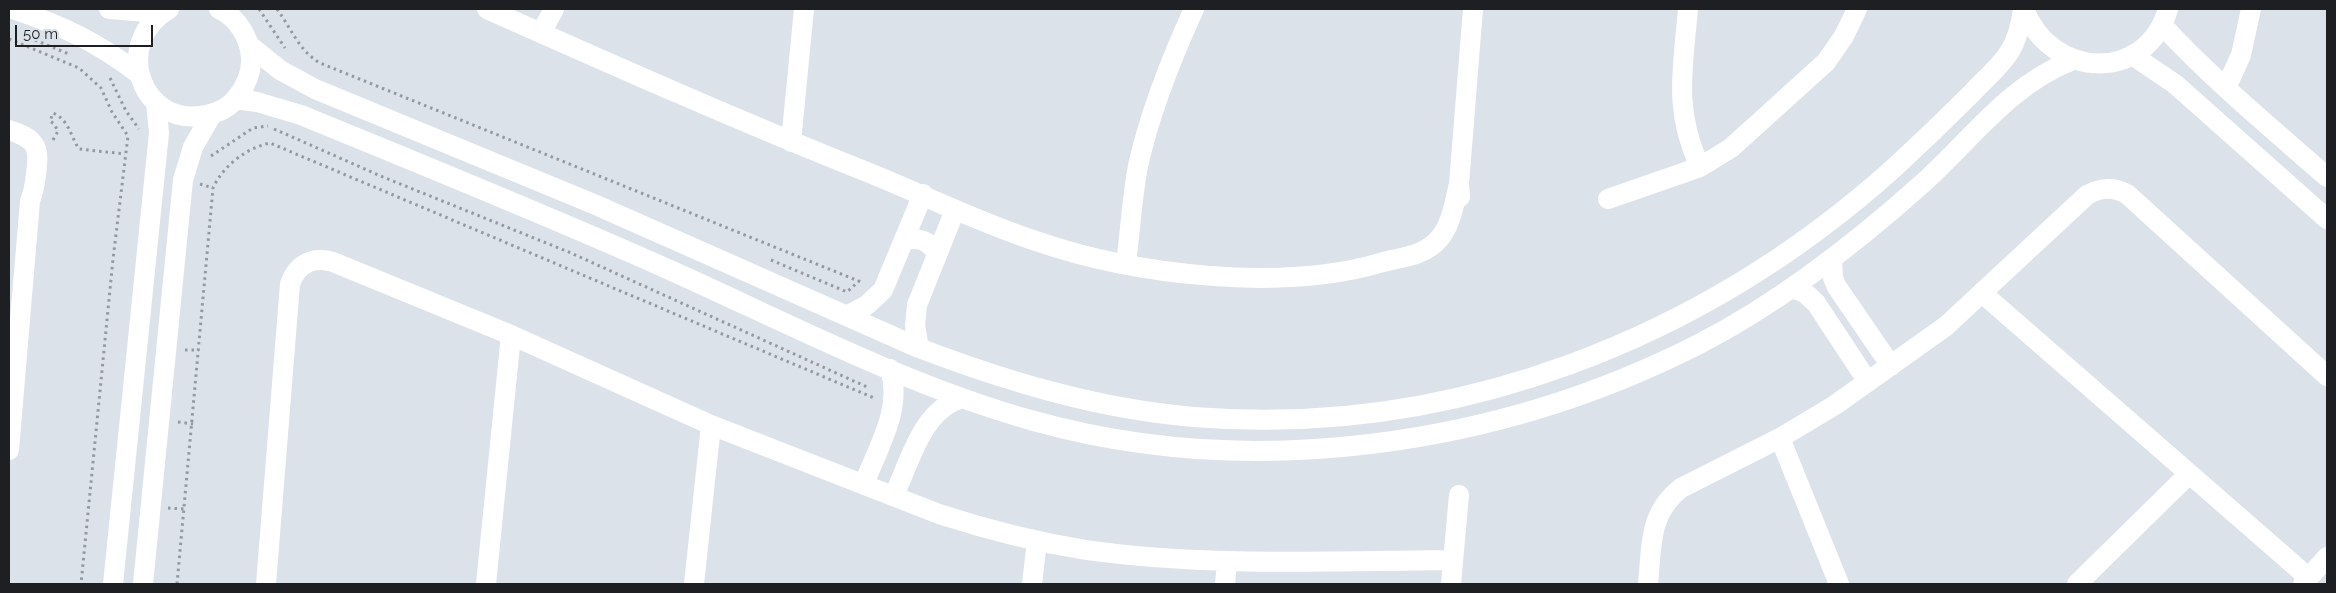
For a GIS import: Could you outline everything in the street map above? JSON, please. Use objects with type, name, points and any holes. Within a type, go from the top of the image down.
[{"type":"street","points":[[14,9],[57,24],[88,39],[139,74]]},
{"type":"street","points":[[109,9],[165,11]]},
{"type":"street","points":[[165,11],[152,21],[140,40],[137,57],[139,74],[148,94],[156,102],[165,109],[188,116],[212,114],[236,99],[244,88],[250,74],[249,45],[240,25],[219,9]]},
{"type":"street","points":[[487,9],[790,142],[923,194],[955,210],[1039,242],[1126,264],[1254,277],[1296,276],[1365,268],[1419,254],[1430,248],[1445,229],[1459,184],[1473,9]]},
{"type":"street","points":[[541,33],[554,9]]},
{"type":"street","points":[[790,142],[804,9]]},
{"type":"street","points":[[1126,264],[1138,169],[1144,140],[1164,82],[1194,9]]},
{"type":"street","points":[[1688,9],[1681,101],[1687,134],[1700,166]]},
{"type":"street","points":[[1608,199],[1700,166],[1746,135],[1815,73],[1835,49],[1857,9]]},
{"type":"street","points":[[249,45],[280,70],[316,89],[596,204],[919,348],[1012,381],[1101,403],[1193,417],[1239,420],[1308,418],[1368,413],[1453,399],[1537,376],[1618,347],[1696,310],[1762,270],[1805,240],[1875,186],[1908,156],[2002,62],[2017,37],[2023,9]]},
{"type":"street","points":[[2023,9],[2029,22],[2047,45],[2073,60],[2103,63],[2132,55],[2154,36],[2165,17],[2184,48],[2226,88],[2327,177]]},
{"type":"street","points":[[2226,88],[2241,55],[2251,9]]},
{"type":"street","points":[[2132,55],[2175,84],[2327,219]]},
{"type":"street","points":[[236,99],[258,102],[301,115],[580,230],[890,369],[962,398],[1072,431],[1154,445],[1237,451],[1276,450],[1396,440],[1435,433],[1562,401],[1610,384],[1704,341],[1792,288],[1832,259],[1931,175],[2016,92],[2043,73],[2073,60]]},
{"type":"street","points":[[113,584],[159,134],[156,102]]},
{"type":"street","points":[[143,584],[182,180],[193,147],[212,114]]},
{"type":"street","points":[[9,130],[28,137],[37,152],[35,187],[30,201],[9,450]]},
{"type":"street","points":[[9,139],[19,146],[26,158],[26,189],[30,201]]},
{"type":"street","points":[[1648,584],[1654,523],[1658,513],[1672,495],[1681,488],[1780,438],[1835,405],[1891,366],[1946,326],[2087,195],[2095,191],[2112,188],[2127,194],[2327,376]]},
{"type":"street","points":[[848,315],[867,305],[882,290],[923,194]]},
{"type":"street","points":[[919,348],[915,326],[917,305],[955,210]]},
{"type":"street","points":[[904,241],[910,238],[924,240],[934,249],[937,255]]},
{"type":"street","points":[[1832,259],[1833,278],[1837,287],[1891,366]]},
{"type":"street","points":[[266,584],[290,284],[297,270],[310,261],[325,260],[511,335],[712,425],[962,522],[1037,541],[1123,554],[1226,562],[1453,560]]},
{"type":"street","points":[[1792,288],[1805,293],[1816,303],[1868,382]]},
{"type":"street","points":[[1982,293],[2190,474],[2306,581],[2327,557]]},
{"type":"street","points":[[486,584],[511,335]]},
{"type":"street","points":[[864,484],[894,407],[895,388],[890,369]]},
{"type":"street","points":[[894,495],[928,422],[942,407],[962,398]]},
{"type":"street","points":[[694,584],[712,425]]},
{"type":"street","points":[[1780,438],[1839,584]]},
{"type":"street","points":[[2076,584],[2190,474]]},
{"type":"street","points":[[1451,584],[1459,495]]},
{"type":"street","points":[[1032,584],[1037,541]]},
{"type":"street","points":[[1225,584],[1226,562]]},
{"type":"path","points":[[277,9],[289,25],[302,49],[320,63],[882,290]]},
{"type":"path","points":[[23,35],[75,57]]},
{"type":"path","points":[[9,39],[79,68],[101,88],[112,112],[128,136],[81,584]]},
{"type":"path","points":[[106,74],[112,80],[126,111],[141,132]]},
{"type":"path","points":[[48,141],[56,139],[58,134],[57,127],[50,121],[53,113],[61,116],[69,127],[78,149],[125,154]]},
{"type":"path","points":[[178,349],[199,350]]},
{"type":"path","points":[[170,422],[194,424]]},
{"type":"path","points":[[162,507],[184,509]]}]
